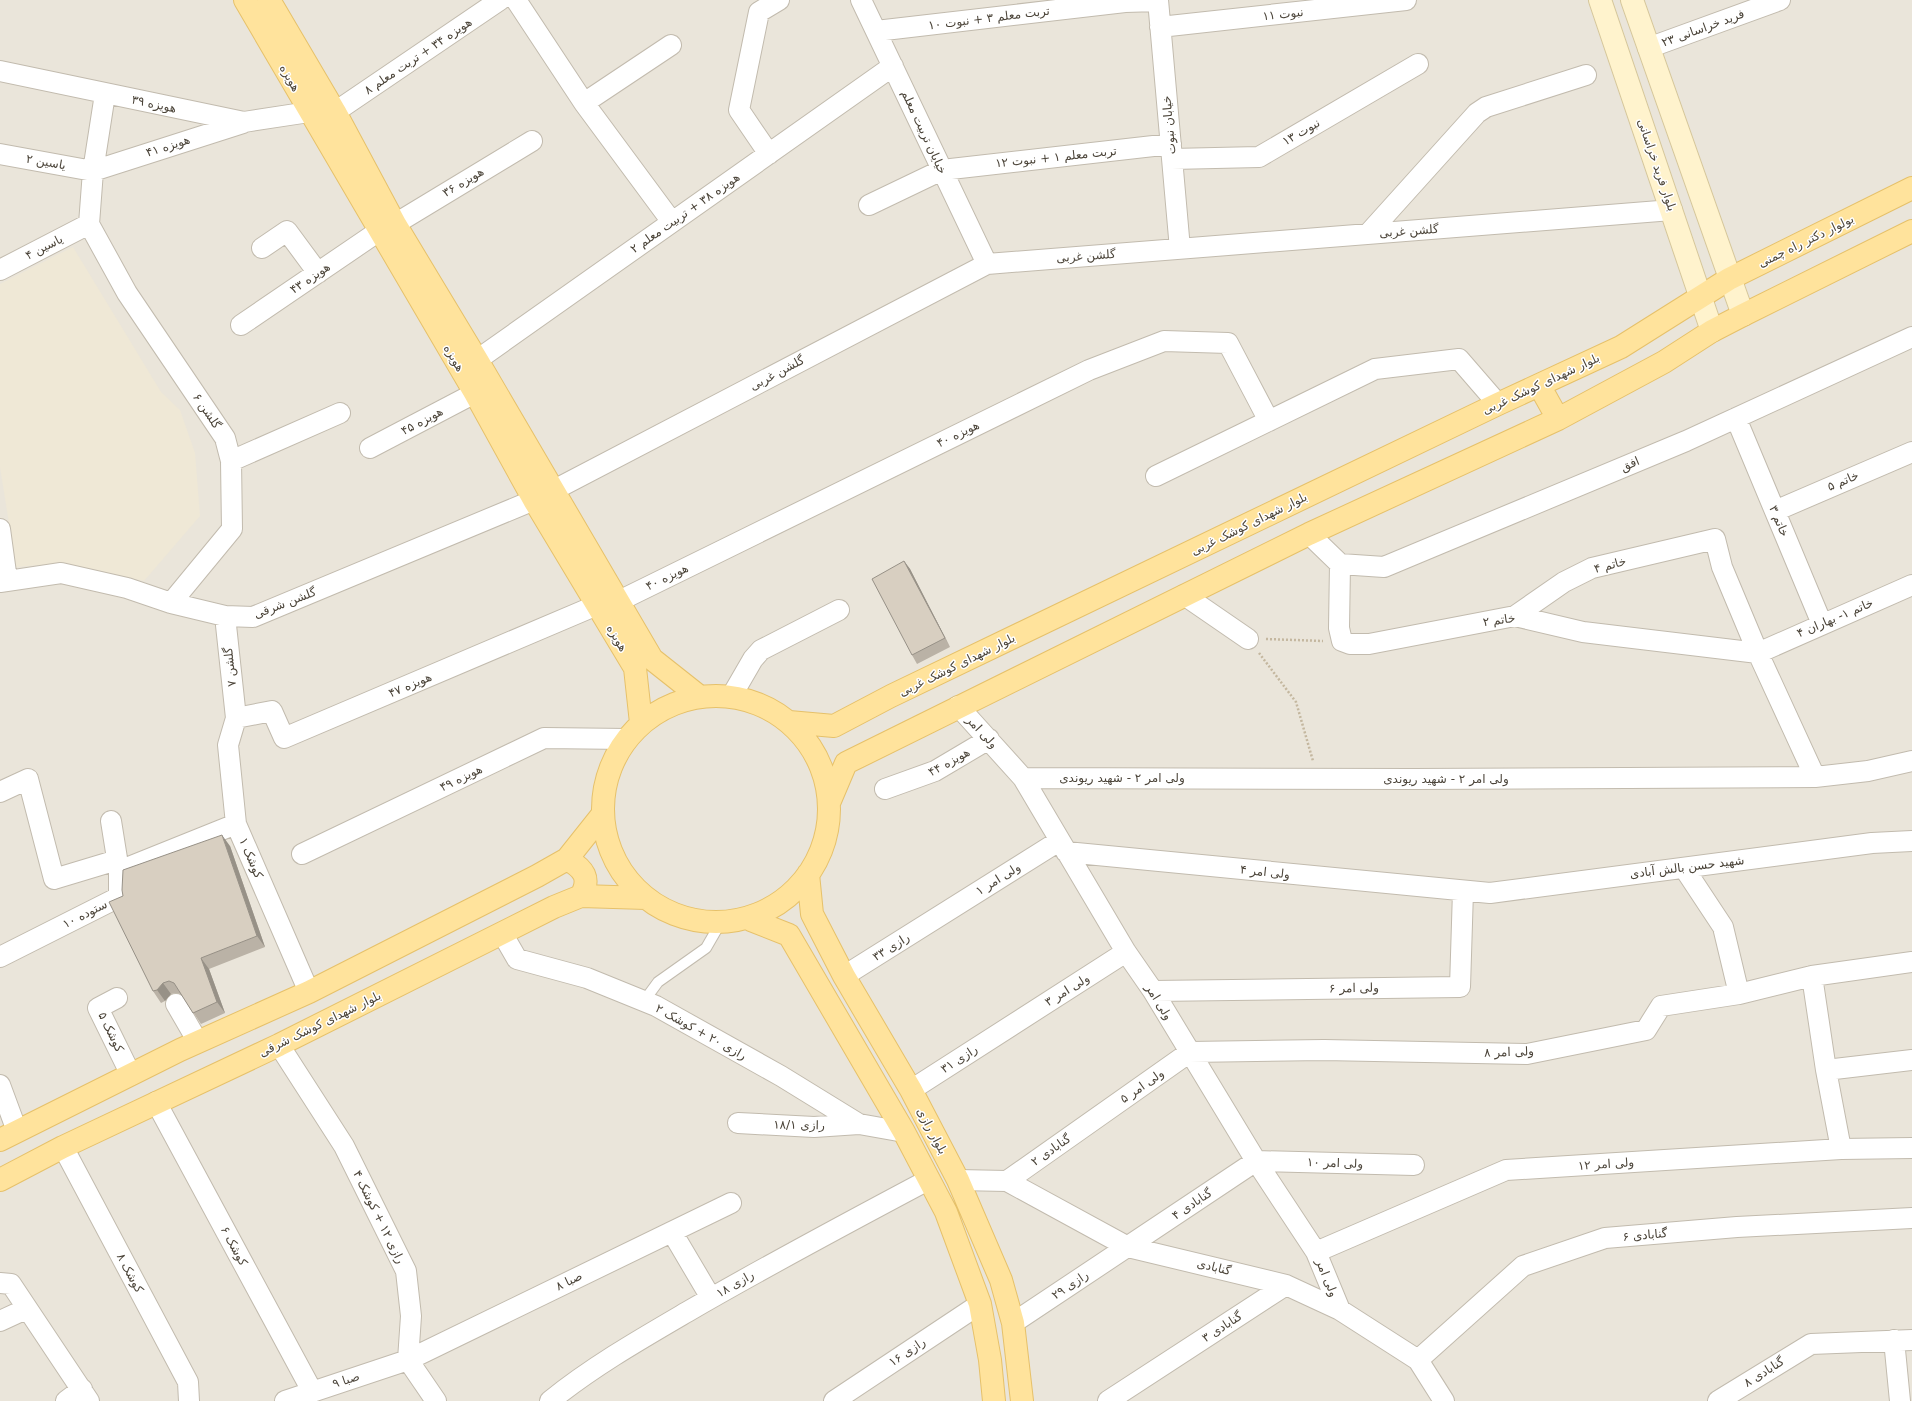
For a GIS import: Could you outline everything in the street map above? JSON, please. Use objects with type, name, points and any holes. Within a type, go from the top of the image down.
[{"type":"main road","name":"هویزه","points":[[245,0],[309,112],[477,360],[652,659],[700,697]]},
{"type":"main road","name":"هویزه","points":[[268,0],[335,112],[387,228],[475,393],[534,500],[635,668],[634,731]]},
{"type":"main road","name":"بولوار دکتر راه چمنی","points":[[1700,296],[1729,279],[1912,188]]},
{"type":"main road","points":[[829,803],[846,763],[958,706],[1309,534],[1558,419],[1664,362],[1712,331],[1912,231]]},
{"type":"main road","name":"بلوار شهدای کوشک غربی","points":[[789,722],[834,726],[891,696],[1498,404],[1620,347],[1700,296]]},
{"type":"main road","points":[[1539,385],[1558,419]]},
{"type":"main road","points":[[700,697],[731,697],[762,705],[789,722],[818,758],[829,803],[828,822],[824,840],[818,858],[808,874],[786,897],[751,920],[721,922],[681,917],[646,898],[625,877],[610,850],[602,815],[603,792],[612,764],[634,731],[674,703],[700,697]]},
{"type":"main road","points":[[9,1136],[198,1042],[309,992],[537,876],[567,859],[602,815]]},
{"type":"main road","points":[[567,859],[577,865],[584,874],[587,885],[581,896]]},
{"type":"main road","name":"بلوار رازی","points":[[808,874],[812,914],[844,976],[911,1090],[958,1180],[1001,1280],[1013,1323],[1022,1401]]},
{"type":"main road","name":"بلوار شهدای کوشک شرقی","points":[[0,1180],[63,1147],[156,1102],[279,1045],[554,907],[581,896],[646,898]]},
{"type":"main road","name":"بلوار رازی","points":[[751,920],[789,935],[904,1132],[946,1212],[980,1304],[990,1360],[994,1401]]},
{"type":"street","name":"هویزه ۳۴ + تربت معلم ۸","points":[[335,112],[500,0]]},
{"type":"street","points":[[516,0],[584,103],[672,222]]},
{"type":"street","points":[[769,154],[738,110],[759,12],[779,0]]},
{"type":"street","name":"خیایان تربیت معلم","points":[[861,0],[987,264]]},
{"type":"street","name":"خیابان نبوت","points":[[1125,2],[1158,0],[1180,249]]},
{"type":"street","name":"نبوت ۱۱","points":[[1160,27],[1406,0]]},
{"type":"street","name":"بلوار فرید خراسانی","points":[[1600,0],[1712,331]]},
{"type":"street","points":[[1632,0],[1729,279],[1743,315]]},
{"type":"street","name":"فرید خراسانی ۲۳","points":[[1648,48],[1780,0]]},
{"type":"street","name":"تربت معلم ۳ + نبوت ۱۰","points":[[876,31],[1125,2]]},
{"type":"street","points":[[584,103],[671,45]]},
{"type":"street","name":"نبوت ۱۳","points":[[1171,152],[1259,157],[1418,64]]},
{"type":"street","name":"هویزه ۳۸ + تربیت معلم ۲","points":[[477,360],[893,66]]},
{"type":"street","name":"هویزه ۳۹","points":[[0,71],[244,122],[309,112]]},
{"type":"street","points":[[1368,234],[1477,113],[1486,107],[1586,75]]},
{"type":"street","points":[[89,224],[93,171],[105,94]]},
{"type":"street","points":[[1639,113],[1668,105]]},
{"type":"street","name":"هویزه ۴۱","points":[[93,171],[244,122]]},
{"type":"street","name":"هویزه ۳۶","points":[[387,228],[532,141]]},
{"type":"street","name":"تربت معلم ۱ + نبوت ۱۲","points":[[869,204],[942,170],[1171,152]]},
{"type":"street","name":"یاسین ۲","points":[[0,154],[93,171]]},
{"type":"street","name":"گلشن غربی","points":[[554,490],[987,264],[1672,210]]},
{"type":"street","name":"یاسین ۴","points":[[0,270],[89,224]]},
{"type":"street","name":"گلشن ۶","points":[[89,224],[127,292],[225,438],[231,461],[232,529],[171,603]]},
{"type":"street","name":"هویزه ۴۳","points":[[241,325],[387,228]]},
{"type":"street","points":[[262,248],[287,231],[318,273]]},
{"type":"street","name":"افق","points":[[1340,564],[1384,567],[1736,418],[1912,337]]},
{"type":"street","name":"هویزه ۴۰","points":[[619,601],[1088,370],[1164,341],[1228,343],[1269,420]]},
{"type":"street","points":[[1156,476],[1375,369],[1459,359],[1498,404]]},
{"type":"street","name":"هویزه ۴۵","points":[[370,448],[475,393]]},
{"type":"street","points":[[231,461],[340,414]]},
{"type":"street","name":"خاتم ۳","points":[[1736,418],[1822,624]]},
{"type":"street","name":"خاتم ۵","points":[[1775,511],[1912,452]]},
{"type":"street","name":"گلشن شرقی","points":[[3,581],[61,573],[127,588],[171,603],[225,616],[253,617],[534,500]]},
{"type":"street","points":[[0,529],[3,581]]},
{"type":"street","points":[[1309,534],[1340,564],[1339,628],[1342,641]]},
{"type":"street","name":"خاتم ۴","points":[[1515,616],[1564,582],[1592,568],[1715,539],[1722,567],[1758,653]]},
{"type":"street","name":"خاتم ۱- بهاران ۴","points":[[1758,653],[1912,585]]},
{"type":"street","points":[[1184,596],[1248,639]]},
{"type":"street","name":"هویزه ۴۷","points":[[236,718],[272,711],[284,738],[597,605]]},
{"type":"street","points":[[731,697],[753,660],[761,650],[839,610]]},
{"type":"street","name":"گلشن ۷","points":[[225,616],[236,718]]},
{"type":"street","name":"خاتم ۲","points":[[1342,641],[1350,644],[1369,644],[1515,616],[1583,632],[1758,653]]},
{"type":"street","points":[[1758,653],[1815,777]]},
{"type":"street","name":"ولی امر","points":[[958,706],[1023,778],[1126,952],[1153,991],[1256,1161],[1316,1252],[1340,1310]]},
{"type":"street","name":"کوشک ۱","points":[[236,718],[228,745],[236,824],[309,992]]},
{"type":"street","name":"هویزه ۴۹","points":[[302,854],[544,738],[634,731]]},
{"type":"street","name":"هویزه ۴۴","points":[[885,789],[935,771],[989,739]]},
{"type":"street","name":"ولی امر ۲ - شهید ریوندی","points":[[1023,778],[1318,779],[1815,777],[1868,771],[1912,761]]},
{"type":"street","points":[[0,792],[28,779],[54,879],[118,865],[236,824]]},
{"type":"street","points":[[111,821],[118,865]]},
{"type":"street","name":"شهید حسن بالش آبادی","points":[[1463,891],[1490,894],[1872,843],[1912,841]]},
{"type":"street","name":"ولی امر ۴","points":[[1063,846],[1463,891]]},
{"type":"street","name":"ولی امر ۱","points":[[937,918],[1063,846]]},
{"type":"street","name":"ستوده ۱۰","points":[[0,957],[120,897],[118,865]]},
{"type":"street","points":[[1684,868],[1723,927],[1739,994]]},
{"type":"street","name":"ولی امر ۶","points":[[1153,991],[1460,987],[1463,891]]},
{"type":"street","name":"رازی ۳۳","points":[[844,976],[937,918]]},
{"type":"street","name":"رازی ۲۰ + کوشک ۲","points":[[502,933],[517,959],[588,978],[656,1006],[781,1076],[859,1124],[904,1132]]},
{"type":"street","name":"ولی امر ۳","points":[[1008,1028],[1126,952]]},
{"type":"street","name":"ولی امر ۸","points":[[1190,1052],[1324,1050],[1527,1054],[1646,1030],[1661,1006],[1739,994],[1812,976],[1912,962]]},
{"type":"street","points":[[1812,976],[1826,1070],[1841,1149]]},
{"type":"street","name":"کوشک ۵","points":[[117,998],[98,1008],[132,1074]]},
{"type":"street","points":[[176,1004],[198,1042]]},
{"type":"street","name":"رازی ۳۱","points":[[911,1090],[1008,1028]]},
{"type":"street","name":"رازی ۱۲ + کوشک ۴","points":[[279,1045],[344,1146],[406,1271],[411,1316],[408,1360]]},
{"type":"street","name":"ولی امر ۵","points":[[1095,1119],[1190,1052]]},
{"type":"street","points":[[1826,1070],[1912,1060]]},
{"type":"street","points":[[0,1085],[9,1136]]},
{"type":"street","name":"کوشک ۶","points":[[156,1102],[312,1391]]},
{"type":"street","name":"گنابادی ۲","points":[[1007,1182],[1095,1119]]},
{"type":"street","name":"رازی ۱۸/۱","points":[[738,1123],[814,1127],[859,1124]]},
{"type":"street","name":"کوشک ۸","points":[[63,1147],[188,1382],[189,1401]]},
{"type":"street","name":"ولی امر ۱۲","points":[[1316,1252],[1506,1170],[1841,1149],[1912,1148]]},
{"type":"street","name":"ولی امر ۱۰","points":[[1256,1161],[1414,1166]]},
{"type":"street","name":"گنابادی ۴","points":[[1128,1247],[1256,1161]]},
{"type":"street","name":"رازی ۱۸","points":[[550,1401],[572,1383],[616,1354],[711,1298],[759,1270],[928,1180]]},
{"type":"street","name":"گنابادی","points":[[958,1180],[1007,1182],[1128,1247],[1286,1285],[1340,1310],[1418,1360],[1444,1401]]},
{"type":"street","name":"صبا ۸","points":[[408,1360],[731,1203]]},
{"type":"street","name":"گنابادی ۶","points":[[1418,1360],[1523,1266],[1605,1238],[1737,1228],[1912,1218]]},
{"type":"street","points":[[672,1232],[711,1298]]},
{"type":"street","name":"رازی ۲۹","points":[[1013,1323],[1128,1247]]},
{"type":"street","points":[[0,1283],[11,1284],[26,1309],[86,1395],[66,1401]]},
{"type":"street","name":"گنابادی ۳","points":[[1108,1401],[1286,1285]]},
{"type":"street","name":"رازی ۱۶","points":[[834,1401],[980,1304]]},
{"type":"street","points":[[0,1322],[26,1309]]},
{"type":"street","points":[[1900,1401],[1903,1340]]},
{"type":"street","name":"گنابادی ۸","points":[[1718,1401],[1811,1344],[1903,1340]]},
{"type":"street","points":[[408,1360],[436,1401]]},
{"type":"street","name":"صبا ۹","points":[[284,1401],[408,1360]]},
{"type":"lane","points":[[644,1001],[658,982],[706,948],[721,922]]},
{"type":"path","points":[[1248,639],[1342,641]]},
{"type":"path","points":[[1248,639],[1296,702],[1318,779]]},
{"type":"shaded area","points":[[0,0],[1912,0],[1912,1401],[0,1401]]},
{"type":"shaded area","points":[[73,247],[161,392],[180,410],[195,453],[200,516],[144,581],[62,563],[16,567],[0,467],[0,284]]},
{"type":"building","points":[[904,561],[945,638],[912,655],[872,579]]},
{"type":"building","points":[[222,835],[257,936],[201,958],[217,1002],[193,1013],[174,983],[169,981],[163,983],[157,990],[153,991],[109,902],[123,896],[123,870]]}]
